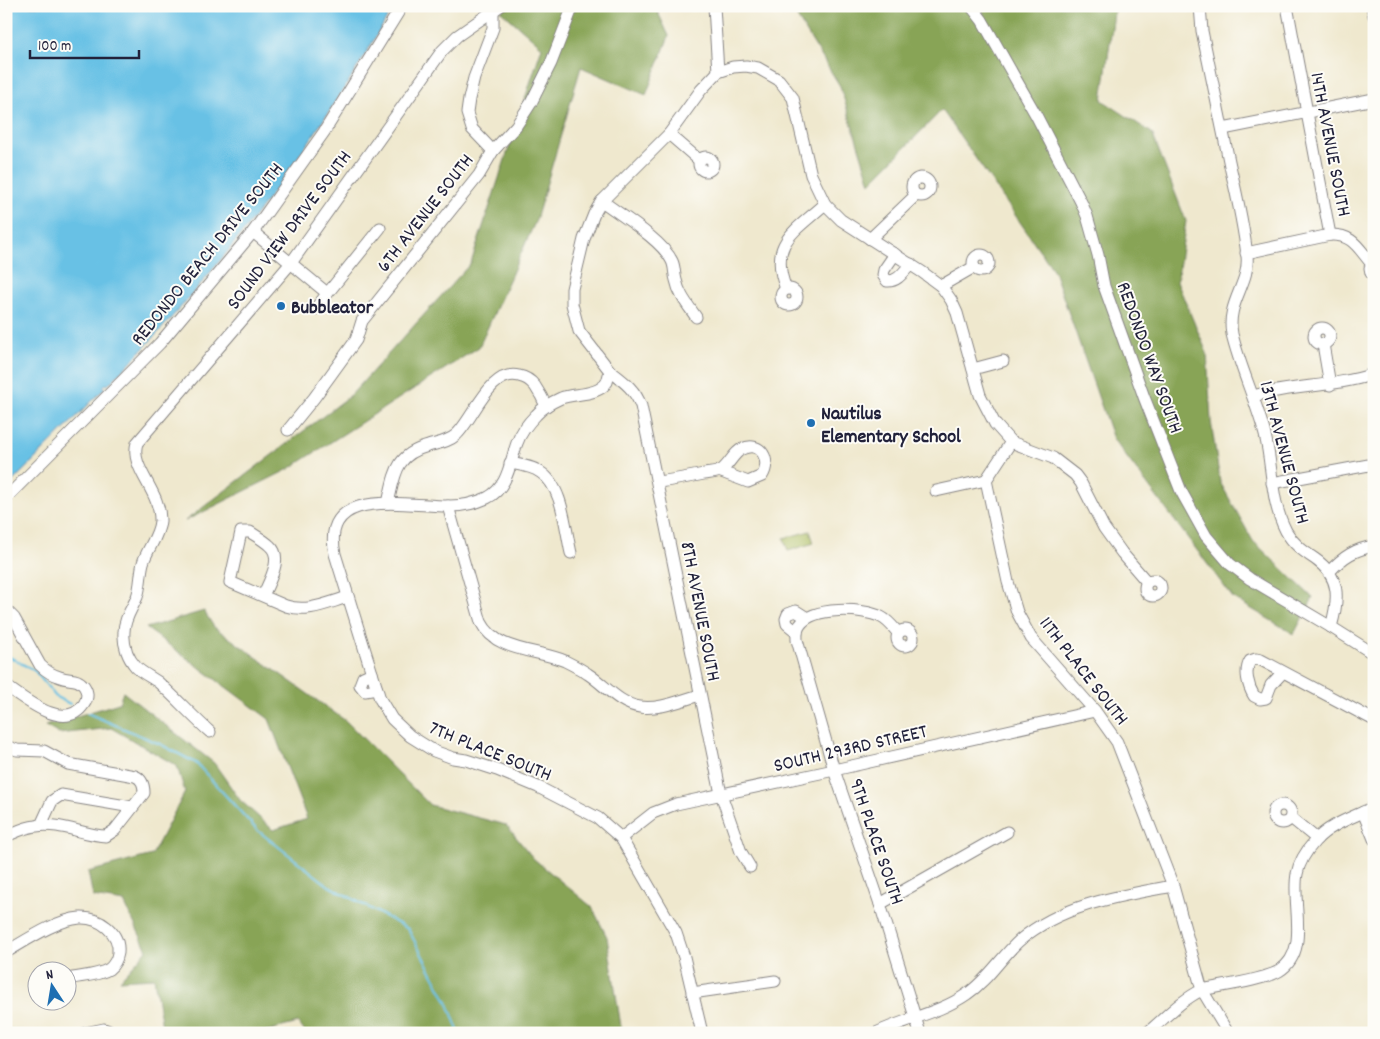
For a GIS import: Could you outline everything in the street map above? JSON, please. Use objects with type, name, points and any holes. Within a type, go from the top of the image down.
[{"type":"street","name":"REDONDO BEACH DRIVE SOUTH","points":[[6,498],[160,342],[253,232],[324,132],[402,6]]},
{"type":"street","name":"6TH AVENUE SOUTH","points":[[288,430],[356,340],[362,321],[479,175],[493,151],[516,126],[531,103],[551,63],[573,6]]},
{"type":"street","points":[[714,6],[718,72],[733,67],[746,66],[758,68],[779,80],[793,98],[811,175],[825,204],[841,220],[911,264],[941,286],[957,313],[980,395],[1001,432],[1011,442],[1053,458],[1075,475],[1104,528],[1147,582]]},
{"type":"street","name":"REDONDO WAY SOUTH","points":[[972,6],[982,20],[1036,115],[1081,202],[1098,255],[1104,286],[1160,440],[1191,511],[1206,536],[1230,564],[1268,591],[1374,654]]},
{"type":"street","name":"13TH AVENUE SOUTH","points":[[1200,6],[1202,31],[1243,224],[1246,253],[1245,272],[1233,305],[1230,321],[1236,348],[1253,396],[1267,445],[1272,483],[1280,517],[1291,540],[1302,551],[1330,571]]},
{"type":"street","name":"14TH AVENUE SOUTH","points":[[1287,6],[1330,235],[1346,237],[1373,263],[1370,271],[1374,276]]},
{"type":"street","points":[[1372,6],[1374,16]]},
{"type":"street","points":[[493,151],[472,129],[467,113],[468,100],[474,78],[493,28],[497,9]]},
{"type":"street","name":"SOUND VIEW DRIVE SOUTH","points":[[210,732],[152,677],[137,668],[129,657],[125,646],[126,618],[136,598],[143,563],[160,521],[156,498],[136,458],[138,441],[291,263],[442,51],[457,36],[497,9]]},
{"type":"street","name":"8TH AVENUE SOUTH","points":[[718,72],[701,90],[669,134],[602,201],[594,214],[584,239],[572,290],[572,304],[579,331],[610,371],[637,395],[641,406],[721,794],[741,852],[750,867]]},
{"type":"street","points":[[1222,129],[1374,99]]},
{"type":"street","points":[[669,134],[699,160]]},
{"type":"street","points":[[870,239],[916,195]]},
{"type":"street","points":[[602,201],[656,241],[667,253],[674,265],[676,281],[681,296],[696,317]]},
{"type":"street","points":[[786,289],[779,264],[780,251],[786,240],[825,204]]},
{"type":"street","points":[[315,309],[380,228]]},
{"type":"street","points":[[253,232],[327,293]]},
{"type":"street","points":[[1246,253],[1330,235]]},
{"type":"street","points":[[895,254],[884,270],[883,275],[887,281],[894,281],[911,264]]},
{"type":"street","points":[[941,286],[974,267]]},
{"type":"street","points":[[1323,344],[1330,385]]},
{"type":"street","points":[[973,369],[1003,362]]},
{"type":"street","points":[[546,406],[534,385],[526,378],[515,375],[501,379],[487,391],[456,436],[444,442],[419,449],[404,458],[398,465],[388,503],[448,506],[469,504],[493,495],[503,483],[524,429],[532,419],[546,406],[563,398],[598,390],[606,382],[610,371]]},
{"type":"street","points":[[1253,396],[1290,388],[1330,385],[1374,374]]},
{"type":"street","points":[[936,491],[986,480],[1011,442]]},
{"type":"street","points":[[510,463],[538,470],[552,483],[559,501],[571,553]]},
{"type":"street","points":[[1272,483],[1374,464]]},
{"type":"street","points":[[658,482],[720,471]]},
{"type":"street","name":"11TH PLACE SOUTH","points":[[986,480],[1008,582],[1017,612],[1031,638],[1107,725],[1123,755],[1173,886],[1202,990],[1228,1033]]},
{"type":"street","name":"7TH PLACE SOUTH","points":[[388,503],[362,506],[350,510],[341,516],[335,526],[334,546],[348,597],[384,708],[397,724],[416,740],[434,751],[497,770],[538,788],[598,818],[621,838],[676,934],[684,957],[702,1033]]},
{"type":"street","points":[[448,506],[481,622],[494,639],[562,660],[577,667],[632,705],[642,707],[654,706],[700,695]]},
{"type":"street","points":[[263,596],[274,567],[274,550],[250,532],[241,532],[230,582],[286,606],[303,610],[348,597]]},
{"type":"street","points":[[1331,627],[1335,613],[1336,594],[1330,571],[1340,560],[1353,551],[1374,546]]},
{"type":"street","points":[[6,610],[14,618],[35,657],[43,667],[59,677],[78,681],[85,687],[87,697],[82,707],[75,712],[68,714],[50,713],[36,707],[6,686]]},
{"type":"street","points":[[801,625],[814,615],[842,610],[863,611],[882,618],[898,633]]},
{"type":"street","name":"9TH PLACE SOUTH","points":[[801,625],[787,624],[788,614],[796,611],[801,625],[799,651],[834,770],[880,904],[920,1033]]},
{"type":"street","points":[[1283,672],[1374,720]]},
{"type":"street","name":"SOUTH 293RD STREET","points":[[621,838],[646,819],[676,804],[1095,711]]},
{"type":"street","points":[[6,746],[17,750],[44,751],[68,764],[134,776],[142,782],[144,793],[115,830],[106,836],[41,825],[20,830],[6,836]]},
{"type":"street","points":[[41,825],[52,801],[61,795],[132,807]]},
{"type":"street","points":[[1147,1033],[1187,999],[1202,990],[1265,976],[1279,971],[1285,966],[1292,956],[1297,941],[1296,886],[1297,873],[1302,859],[1317,839],[1332,827],[1374,807]]},
{"type":"street","points":[[1363,812],[1374,840]]},
{"type":"street","points":[[1291,818],[1317,839]]},
{"type":"street","points":[[880,904],[1007,832]]},
{"type":"street","points":[[876,1033],[948,1005],[966,995],[979,986],[1020,940],[1049,919],[1095,902],[1173,886]]},
{"type":"street","points":[[6,952],[65,921],[80,918],[88,919],[106,927],[114,936],[118,947],[117,956],[112,966],[104,971],[78,977]]},
{"type":"street","points":[[692,993],[775,981]]},
{"type":"street","points":[[84,1033],[104,1029],[114,1033]]},
{"type":"green space","points":[[508,6],[655,6],[669,36],[646,95],[581,67],[536,220],[479,347],[289,469],[185,521],[351,395],[471,263],[542,47],[501,11]]},
{"type":"green space","points":[[790,6],[1115,6],[1102,100],[1152,133],[1186,221],[1177,282],[1207,353],[1211,421],[1220,482],[1253,541],[1313,598],[1294,634],[1233,598],[1113,439],[1054,271],[942,110],[870,183],[840,86]]},
{"type":"green space","points":[[810,531],[814,543],[788,551],[784,538]]},
{"type":"green space","points":[[204,611],[214,627],[346,721],[430,805],[506,825],[534,859],[592,907],[607,937],[622,1033],[306,1033],[298,1023],[259,1033],[163,1033],[154,978],[120,980],[147,950],[124,902],[93,897],[88,872],[152,855],[185,792],[177,766],[111,728],[59,734],[45,726],[119,703],[123,692],[214,763],[240,800],[273,830],[307,819],[269,719],[146,628]]},
{"type":"water","points":[[6,6],[394,6],[332,108],[227,252],[149,342],[6,488]]},
{"type":"waterway","points":[[6,655],[35,671],[56,697],[70,704]]},
{"type":"waterway","points":[[87,713],[160,744],[196,763],[257,830],[329,886],[408,929],[447,1001],[459,1033]]},
{"type":"place","name":"Bubbleator","points":[[281,306]]},
{"type":"place","name":"Nautilus Elementary School","points":[[811,423]]}]
